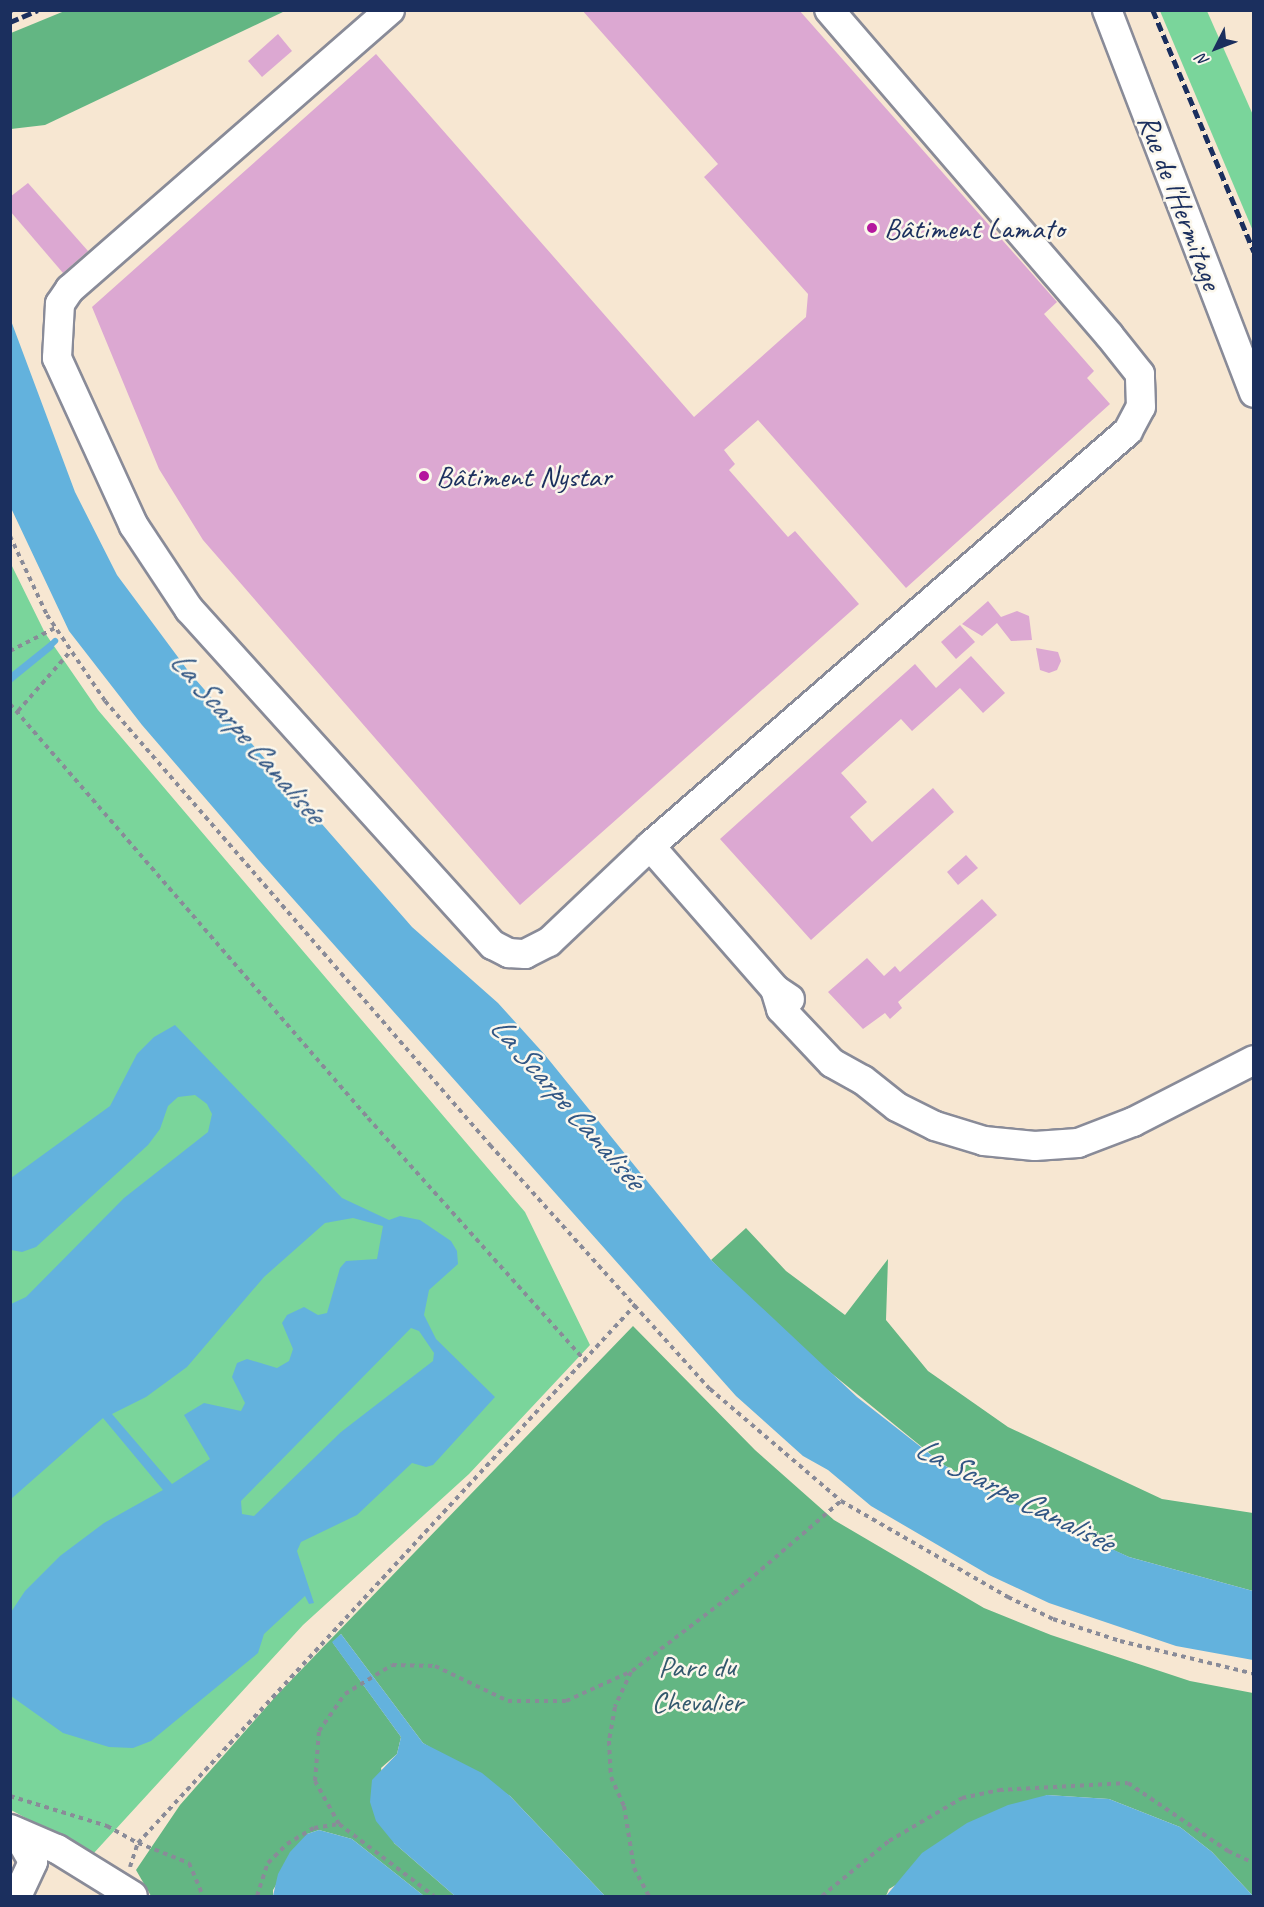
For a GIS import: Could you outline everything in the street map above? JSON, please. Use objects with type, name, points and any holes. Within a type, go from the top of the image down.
[{"type":"street","points":[[390,10],[69,289],[60,304],[57,358],[134,526],[189,609],[492,945],[509,953],[525,954],[549,942],[650,846],[1128,431],[1141,407],[1140,374],[1116,342],[829,10]]},
{"type":"street","name":"Rue de l'Hermitage","points":[[1107,10],[1254,393]]},
{"type":"street","points":[[650,846],[775,989],[793,1002],[863,1080],[897,1107],[935,1126],[984,1141],[1035,1146],[1078,1143],[1133,1122],[1254,1060]]},
{"type":"street","points":[[13,1831],[57,1849],[128,1892]]},
{"type":"street","points":[[13,1831],[33,1862],[17,1896]]},
{"type":"path","points":[[10,536],[69,653],[105,701],[263,884],[710,1389],[841,1501],[916,1547],[1053,1619],[1120,1641],[1254,1674]]},
{"type":"path","points":[[10,651],[55,628]]},
{"type":"path","points":[[18,711],[69,653]]},
{"type":"path","points":[[10,704],[368,1118],[586,1362]]},
{"type":"path","points":[[128,1892],[138,1843],[586,1362],[636,1304]]},
{"type":"path","points":[[434,1896],[339,1824],[315,1780],[319,1731],[332,1709],[354,1688],[392,1665],[435,1666],[508,1701],[566,1701],[632,1671],[734,1593],[841,1501]]},
{"type":"path","points":[[632,1671],[615,1707],[609,1741],[611,1777],[624,1806],[634,1868],[650,1896]]},
{"type":"path","points":[[822,1896],[889,1841],[962,1798],[999,1790],[1128,1782],[1228,1851],[1254,1863]]},
{"type":"path","points":[[10,1796],[107,1826],[138,1843],[189,1863],[203,1896]]},
{"type":"path","points":[[257,1896],[268,1863],[287,1844],[314,1828],[339,1824]]},
{"type":"green space","points":[[67,10],[285,11],[45,125],[11,129],[11,33]]},
{"type":"green space","points":[[1160,11],[1207,11],[1253,115],[1253,231]]},
{"type":"green space","points":[[10,562],[45,633],[98,710],[525,1212],[590,1345],[469,1474],[303,1625],[93,1854],[11,1810]]},
{"type":"green space","points":[[746,1228],[786,1271],[845,1315],[888,1259],[886,1320],[928,1371],[1008,1427],[1162,1499],[1253,1513],[1253,1591],[1129,1557],[1034,1515],[944,1465],[798,1346],[711,1260]]},
{"type":"green space","name":"Parc du Chevalier","points":[[633,1326],[755,1450],[834,1520],[984,1608],[1051,1635],[1190,1681],[1253,1693],[1253,1896],[1212,1852],[1180,1827],[1109,1799],[1047,1795],[889,1889],[886,1896],[605,1896],[510,1796],[423,1743],[341,1634],[333,1643],[401,1737],[397,1754],[381,1768],[394,1843],[455,1896],[424,1896],[352,1839],[319,1830],[307,1834],[273,1890],[273,1896],[151,1896],[136,1870],[180,1805],[276,1696]]},
{"type":"water","name":"La Scarpe Canalisée","points":[[10,318],[75,492],[117,575],[189,672],[412,927],[498,1003],[545,1055],[711,1260],[857,1397],[944,1465],[983,1489],[1129,1557],[1253,1591],[1253,1660],[1176,1646],[1049,1603],[989,1575],[871,1506],[828,1470],[803,1456],[736,1396],[262,864],[142,725],[69,631],[11,508]]},
{"type":"water","points":[[51,641],[54,648],[11,683],[11,673]]},
{"type":"water","points":[[175,1025],[342,1198],[389,1220],[400,1216],[420,1220],[451,1241],[457,1251],[458,1264],[429,1290],[424,1315],[436,1339],[495,1397],[433,1465],[426,1467],[412,1463],[357,1515],[301,1542],[297,1551],[314,1603],[309,1604],[305,1596],[264,1634],[258,1653],[151,1741],[133,1748],[109,1747],[63,1733],[11,1696],[11,1612],[25,1591],[60,1556],[104,1523],[163,1490],[103,1418],[11,1499],[11,1304],[26,1297],[124,1198],[208,1132],[212,1114],[207,1104],[195,1095],[178,1097],[168,1106],[160,1129],[148,1145],[36,1247],[22,1252],[11,1250],[11,1178],[110,1106],[137,1054],[154,1037]],"holes":[[[353,1218],[383,1226],[377,1259],[346,1261],[340,1268],[327,1313],[318,1315],[304,1307],[287,1315],[282,1323],[293,1349],[289,1361],[277,1368],[247,1359],[237,1363],[232,1377],[245,1403],[241,1411],[204,1403],[184,1415],[210,1459],[172,1484],[112,1414],[146,1397],[187,1367],[264,1277],[325,1223]],[[411,1328],[419,1331],[434,1353],[433,1361],[341,1432],[254,1516],[242,1514],[241,1501]]]},
{"type":"water","points":[[341,1634],[423,1743],[482,1773],[510,1796],[605,1896],[455,1896],[394,1843],[376,1821],[370,1802],[372,1780],[397,1754],[401,1737],[332,1642]]},
{"type":"water","points":[[1047,1795],[1109,1799],[1180,1827],[1212,1852],[1253,1896],[886,1896],[922,1853],[967,1823],[1008,1805]]},
{"type":"water","points":[[319,1830],[352,1839],[424,1896],[273,1896],[278,1874],[290,1852],[307,1834]]},
{"type":"building","name":"Bâtiment Nystar","points":[[582,10],[799,10],[1057,302],[1044,314],[1094,371],[1087,378],[1110,404],[906,588],[758,420],[724,450],[735,464],[729,470],[788,537],[795,531],[859,604],[520,905],[203,540],[159,469],[92,307],[376,54],[694,417],[806,317],[808,294],[704,177],[718,164]]},
{"type":"building","points":[[278,34],[292,51],[262,77],[248,61]]},
{"type":"building","points":[[28,183],[88,251],[63,273],[10,211],[10,197]]},
{"type":"building","points":[[988,601],[1001,617],[1017,611],[1029,616],[1032,640],[1011,641],[997,623],[982,636],[962,624]]},
{"type":"building","points":[[960,625],[975,642],[956,659],[941,642]]},
{"type":"building","points":[[1036,648],[1058,652],[1061,661],[1057,670],[1049,673],[1040,670]]},
{"type":"building","points":[[971,656],[1005,693],[983,713],[960,688],[912,731],[901,719],[841,773],[867,802],[850,817],[872,842],[933,788],[954,812],[811,940],[720,839],[915,664],[936,688]]},
{"type":"building","points":[[966,855],[978,868],[958,885],[947,872]]},
{"type":"building","points":[[982,899],[997,915],[898,1002],[902,1008],[890,1019],[885,1013],[863,1029],[828,992],[867,958],[884,976],[895,966],[900,972]]},
{"type":"waterway","points":[[46,650],[55,641]]},
{"type":"railway","points":[[10,22],[38,10]]},
{"type":"railway","points":[[1153,10],[1254,252]]},
{"type":"place","name":"Bâtiment Lamato","points":[[872,228]]},
{"type":"place","name":"Bâtiment Nystar","points":[[424,476]]}]
